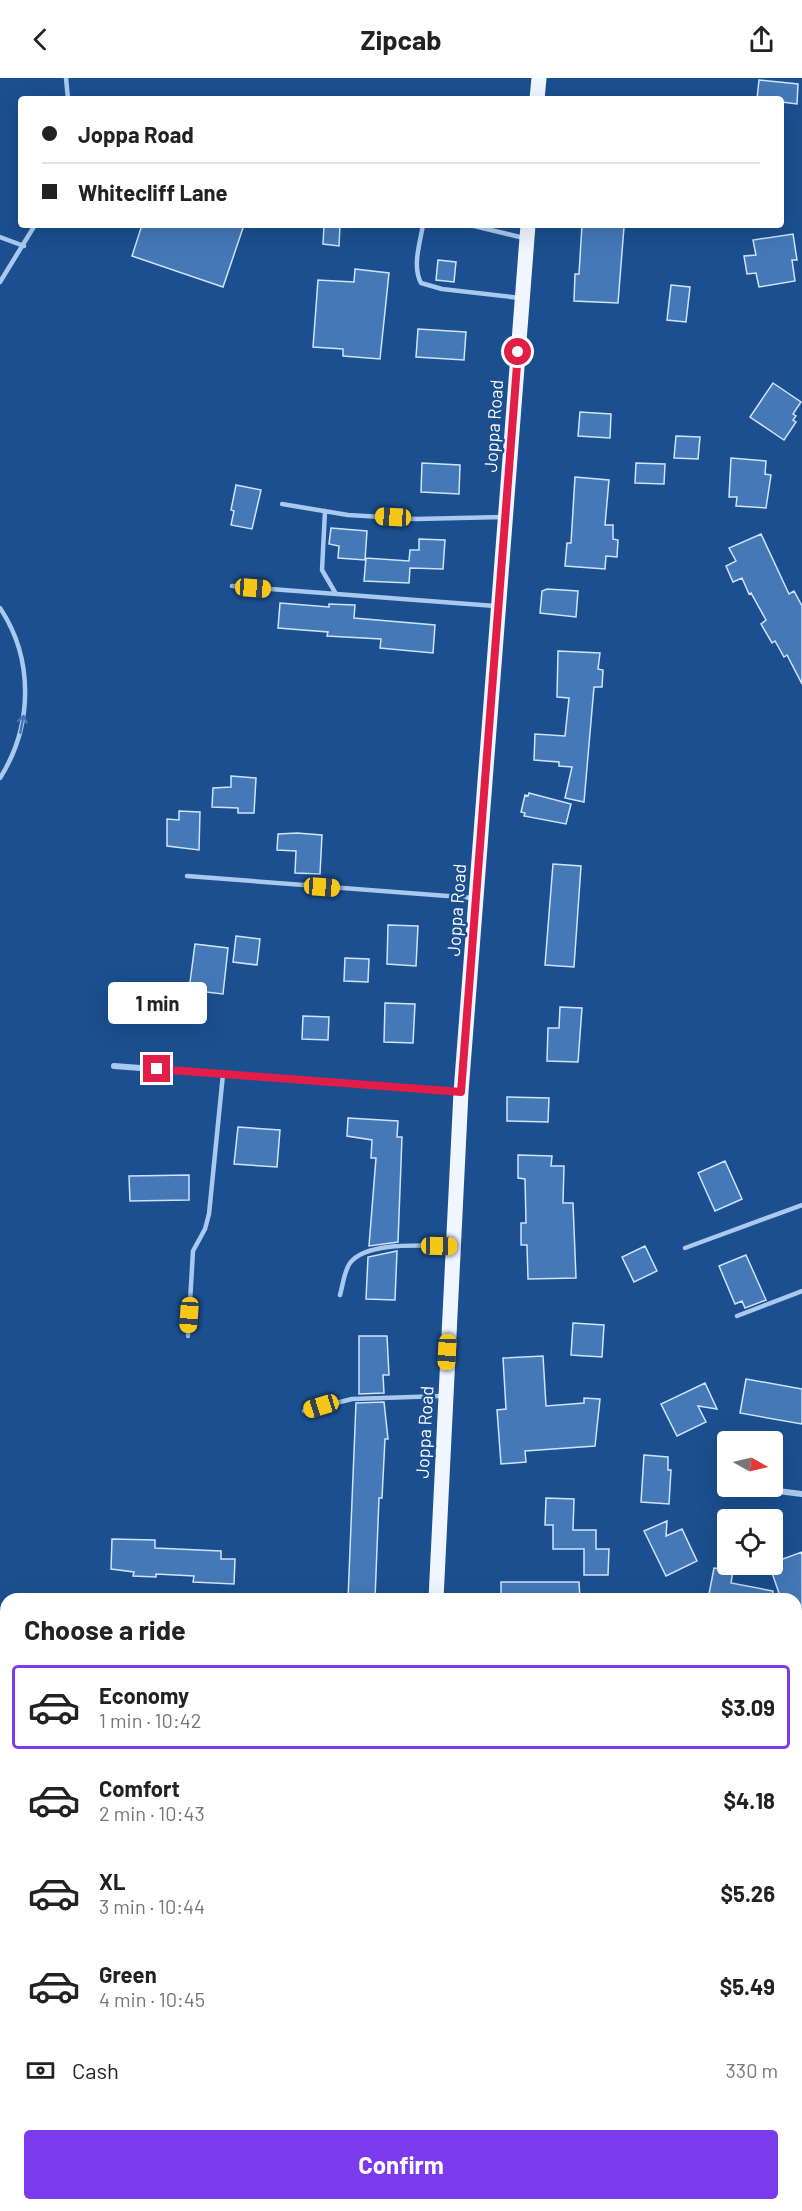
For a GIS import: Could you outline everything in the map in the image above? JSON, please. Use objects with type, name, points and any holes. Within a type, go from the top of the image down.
[{"type":"main road","points":[[537,96],[539,78]]},
{"type":"main road","name":"Joppa Road","points":[[436,1593],[461,1092],[527,232]]},
{"type":"street","points":[[114,1066],[461,1092]]},
{"type":"street","points":[[783,1492],[802,1494]]},
{"type":"lane","points":[[66,78],[68,96]]},
{"type":"lane","points":[[0,282],[33,228]]},
{"type":"lane","points":[[423,228],[417,262],[417,276],[421,283],[442,289],[522,298]]},
{"type":"lane","points":[[494,228],[527,232]]},
{"type":"lane","points":[[0,237],[24,246]]},
{"type":"lane","points":[[282,504],[325,511],[416,519],[505,517]]},
{"type":"lane","points":[[325,511],[322,570],[336,594]]},
{"type":"lane","points":[[232,586],[499,607]]},
{"type":"lane","points":[[0,608],[18,641],[25,692],[23,723],[12,758],[0,778]]},
{"type":"lane","points":[[187,876],[476,898]]},
{"type":"lane","points":[[188,1336],[193,1251],[205,1229],[209,1214],[223,1074]]},
{"type":"lane","points":[[685,1248],[802,1204]]},
{"type":"lane","points":[[340,1294],[348,1265],[360,1253],[376,1248],[452,1246]]},
{"type":"lane","points":[[737,1316],[802,1292]]},
{"type":"lane","points":[[304,1411],[352,1399],[445,1396]]},
{"type":"building","points":[[759,80],[798,84],[797,104],[784,102],[784,96],[757,96]]},
{"type":"building","points":[[141,228],[243,228],[223,287],[132,256]]},
{"type":"building","points":[[324,228],[340,228],[339,246],[323,244]]},
{"type":"building","points":[[582,228],[624,228],[618,303],[574,301],[575,274],[579,274]]},
{"type":"building","points":[[793,234],[797,260],[792,260],[795,281],[759,287],[756,273],[747,274],[744,256],[756,255],[753,240]]},
{"type":"building","points":[[438,260],[456,262],[454,282],[436,280]]},
{"type":"building","points":[[355,269],[389,273],[380,359],[343,356],[343,349],[313,347],[318,280],[354,282]]},
{"type":"building","points":[[671,285],[690,287],[686,322],[667,320]]},
{"type":"building","points":[[418,329],[466,332],[464,360],[416,357]]},
{"type":"building","points":[[773,383],[801,402],[793,414],[796,416],[793,420],[796,422],[784,440],[750,417]]},
{"type":"building","points":[[580,412],[611,414],[610,438],[578,436]]},
{"type":"building","points":[[676,436],[700,437],[698,459],[674,458]]},
{"type":"building","points":[[731,458],[766,461],[765,474],[771,475],[766,508],[736,506],[737,497],[729,497]]},
{"type":"building","points":[[422,463],[460,465],[459,494],[421,492]]},
{"type":"building","points":[[636,463],[665,464],[664,484],[635,483]]},
{"type":"building","points":[[575,477],[609,480],[605,525],[613,525],[613,539],[618,540],[617,557],[606,556],[605,569],[565,566],[567,543],[571,543]]},
{"type":"building","points":[[236,485],[261,490],[252,529],[231,525],[234,511],[231,510]]},
{"type":"building","points":[[331,528],[367,531],[365,560],[338,558],[339,546],[329,544]]},
{"type":"building","points":[[761,534],[789,594],[794,591],[802,606],[802,684],[787,655],[784,657],[775,641],[772,643],[761,624],[766,620],[751,593],[749,594],[742,578],[733,582],[726,566],[736,561],[729,548]]},
{"type":"building","points":[[419,539],[445,540],[443,569],[410,568],[409,583],[364,581],[366,558],[409,561],[410,550],[419,550]]},
{"type":"building","points":[[547,589],[578,591],[576,617],[540,613],[542,591]]},
{"type":"building","points":[[280,603],[329,607],[329,604],[355,605],[354,618],[435,625],[433,653],[380,648],[381,639],[327,636],[328,632],[278,628]]},
{"type":"building","points":[[558,651],[600,653],[598,669],[603,670],[602,687],[594,687],[584,802],[565,798],[572,767],[559,766],[559,762],[534,760],[535,734],[565,736],[569,698],[557,697]]},
{"type":"building","points":[[231,776],[256,778],[254,813],[238,813],[238,808],[212,807],[213,788],[231,787]]},
{"type":"building","points":[[529,793],[571,804],[566,824],[524,816],[525,813],[521,812],[525,795],[528,796]]},
{"type":"building","points":[[179,811],[200,812],[199,850],[167,846],[167,819],[179,820]]},
{"type":"building","points":[[278,834],[322,835],[320,874],[295,873],[296,851],[277,850]]},
{"type":"building","points":[[553,864],[581,866],[574,967],[545,965]]},
{"type":"building","points":[[388,925],[418,926],[416,966],[387,964]]},
{"type":"building","points":[[236,936],[260,939],[257,965],[233,962]]},
{"type":"building","points":[[195,944],[228,948],[223,994],[189,990]]},
{"type":"building","points":[[345,958],[369,959],[368,982],[344,981]]},
{"type":"building","points":[[385,1003],[415,1004],[413,1043],[384,1042]]},
{"type":"building","points":[[560,1007],[582,1008],[578,1062],[547,1061],[548,1028],[559,1028]]},
{"type":"building","points":[[303,1016],[329,1017],[328,1040],[302,1039]]},
{"type":"building","points":[[507,1097],[549,1098],[548,1122],[507,1121]]},
{"type":"building","points":[[348,1118],[398,1121],[397,1137],[402,1137],[398,1242],[369,1246],[376,1158],[371,1158],[372,1140],[347,1136]]},
{"type":"building","points":[[238,1127],[280,1130],[277,1167],[234,1164]]},
{"type":"building","points":[[518,1155],[552,1156],[551,1166],[564,1166],[563,1203],[573,1203],[576,1278],[528,1279],[527,1245],[521,1245],[521,1223],[526,1223],[525,1179],[518,1178]]},
{"type":"building","points":[[725,1161],[742,1199],[715,1211],[698,1173]]},
{"type":"building","points":[[189,1175],[189,1200],[130,1201],[129,1176]]},
{"type":"building","points":[[645,1246],[657,1271],[634,1282],[622,1257]]},
{"type":"building","points":[[397,1251],[395,1300],[366,1299],[368,1257]]},
{"type":"building","points":[[746,1255],[766,1300],[745,1308],[742,1301],[735,1304],[719,1266]]},
{"type":"building","points":[[573,1323],[604,1325],[602,1357],[571,1355]]},
{"type":"building","points":[[359,1336],[387,1336],[389,1375],[383,1375],[384,1393],[359,1394]]},
{"type":"building","points":[[543,1356],[546,1406],[584,1403],[584,1398],[600,1399],[595,1446],[525,1451],[526,1462],[501,1464],[497,1410],[506,1409],[503,1358]]},
{"type":"building","points":[[746,1379],[802,1389],[802,1424],[740,1413]]},
{"type":"building","points":[[705,1383],[717,1409],[698,1406],[706,1422],[677,1436],[661,1404]]},
{"type":"building","points":[[384,1402],[388,1439],[385,1439],[382,1498],[379,1498],[375,1593],[348,1593],[356,1403]]},
{"type":"building","points":[[644,1455],[668,1457],[668,1470],[671,1470],[669,1504],[641,1502]]},
{"type":"building","points":[[546,1498],[574,1499],[573,1530],[596,1530],[596,1549],[609,1549],[608,1575],[584,1575],[584,1549],[553,1549],[553,1525],[545,1525]]},
{"type":"building","points":[[667,1521],[666,1536],[682,1529],[697,1561],[666,1576],[644,1531]]},
{"type":"building","points":[[112,1539],[155,1540],[155,1548],[221,1551],[221,1559],[235,1559],[234,1584],[193,1582],[194,1576],[156,1574],[156,1577],[133,1576],[134,1572],[111,1569]]},
{"type":"building","points":[[802,1552],[802,1593],[779,1593],[773,1575],[783,1575],[783,1559]]},
{"type":"building","points":[[714,1568],[717,1568],[717,1575],[732,1575],[731,1583],[773,1591],[773,1593],[709,1593]]},
{"type":"building","points":[[501,1582],[579,1582],[580,1593],[501,1593]]},
{"type":"route","points":[[157,1069],[461,1092],[518,352]]}]
